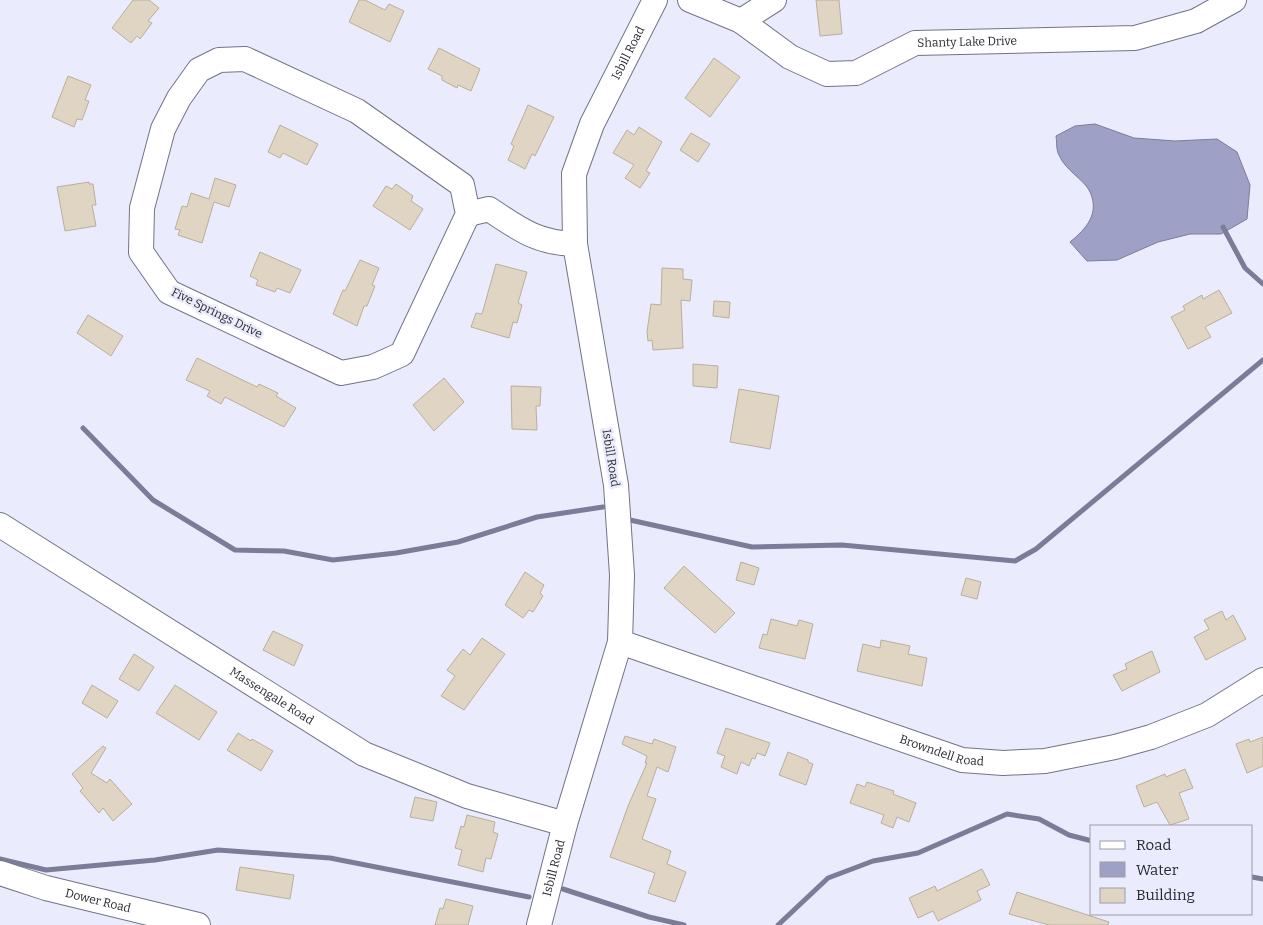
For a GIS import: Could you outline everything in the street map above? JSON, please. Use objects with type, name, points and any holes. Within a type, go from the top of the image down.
[{"type":"street","name":"Isbill Road","points":[[539,925],[565,824],[620,642],[622,575],[616,485],[575,244],[574,174],[592,124],[654,0]]},
{"type":"street","name":"Shanty Lake Drive","points":[[690,0],[741,21],[790,57],[827,74],[856,73],[915,43],[1135,38],[1196,21],[1234,0]]},
{"type":"street","points":[[741,21],[774,0]]},
{"type":"street","name":"Five Springs Drive","points":[[245,59],[358,111],[462,185],[468,214],[402,354],[373,367],[341,373],[169,292],[142,252],[142,208],[163,129],[179,98],[199,70],[220,60],[245,59]]},
{"type":"street","points":[[468,214],[489,209],[529,236],[553,243],[575,244]]},
{"type":"street","name":"Massengale Road","points":[[0,525],[364,754],[467,796],[565,824]]},
{"type":"street","name":"Browndell Road","points":[[620,642],[962,760],[1004,763],[1045,762],[1151,737],[1207,715],[1263,680]]},
{"type":"street","name":"Dower Road","points":[[0,873],[46,888],[198,925]]},
{"type":"water","points":[[1095,124],[1134,138],[1175,141],[1217,139],[1237,152],[1250,185],[1247,219],[1221,234],[1190,234],[1158,242],[1117,260],[1087,261],[1070,242],[1090,220],[1093,206],[1092,198],[1086,186],[1062,160],[1057,151],[1056,136],[1075,126]]},
{"type":"building","points":[[133,0],[149,0],[159,8],[148,21],[152,23],[140,39],[137,36],[131,43],[112,28]]},
{"type":"building","points":[[359,0],[365,0],[385,10],[389,4],[404,11],[390,42],[349,22]]},
{"type":"building","points":[[816,0],[839,0],[842,34],[820,36]]},
{"type":"building","points":[[439,48],[480,69],[471,91],[458,85],[457,88],[442,80],[442,76],[428,69]]},
{"type":"building","points":[[714,58],[740,77],[710,117],[685,98]]},
{"type":"building","points":[[68,76],[91,85],[85,100],[89,101],[82,120],[77,119],[74,127],[52,117]]},
{"type":"building","points":[[528,105],[554,117],[535,156],[532,154],[525,169],[508,160],[514,146],[511,144]]},
{"type":"building","points":[[280,125],[318,144],[307,165],[283,153],[280,158],[268,152]]},
{"type":"building","points":[[639,127],[662,142],[646,171],[650,173],[640,188],[625,178],[634,165],[613,153],[627,130],[634,135]]},
{"type":"building","points":[[691,133],[710,144],[698,162],[680,150]]},
{"type":"building","points":[[215,178],[236,185],[229,207],[214,202],[202,243],[178,235],[180,230],[175,229],[182,206],[187,207],[191,193],[209,199]]},
{"type":"building","points":[[89,182],[89,184],[93,184],[96,205],[92,205],[96,226],[65,231],[57,187]]},
{"type":"building","points":[[396,184],[413,196],[411,201],[423,209],[410,230],[373,206],[386,186],[392,189]]},
{"type":"building","points":[[260,252],[301,270],[290,293],[277,288],[275,292],[256,285],[258,280],[250,276]]},
{"type":"building","points":[[360,260],[379,268],[372,285],[375,286],[367,306],[364,306],[357,326],[333,314],[343,290],[345,291]]},
{"type":"building","points":[[496,264],[527,272],[518,303],[522,305],[517,323],[513,322],[509,338],[471,327],[476,313],[482,314]]},
{"type":"building","points":[[662,268],[683,269],[683,279],[692,280],[690,301],[681,300],[683,348],[653,350],[652,340],[648,341],[647,332],[651,304],[661,305]]},
{"type":"building","points":[[1219,290],[1232,313],[1205,327],[1211,337],[1188,349],[1171,317],[1185,310],[1183,306],[1202,295],[1203,299]]},
{"type":"building","points":[[714,301],[730,302],[729,318],[713,316]]},
{"type":"building","points":[[88,315],[123,336],[111,356],[77,333]]},
{"type":"building","points":[[197,358],[257,387],[259,384],[278,393],[276,396],[296,408],[284,427],[225,397],[221,404],[207,396],[210,391],[186,380]]},
{"type":"building","points":[[693,364],[718,366],[717,388],[693,386]]},
{"type":"building","points":[[444,378],[464,402],[434,431],[413,405]]},
{"type":"building","points":[[511,386],[541,387],[540,406],[536,406],[537,430],[512,429]]},
{"type":"building","points":[[739,389],[779,396],[770,449],[730,442]]},
{"type":"building","points":[[741,562],[759,568],[754,585],[736,580]]},
{"type":"building","points":[[684,566],[735,613],[715,633],[664,588]]},
{"type":"building","points":[[525,572],[544,585],[540,593],[543,596],[533,612],[529,610],[523,618],[505,605]]},
{"type":"building","points":[[966,578],[981,582],[977,599],[961,595]]},
{"type":"building","points":[[1222,611],[1226,620],[1233,615],[1246,639],[1206,660],[1194,637],[1209,629],[1204,620]]},
{"type":"building","points":[[771,619],[797,626],[799,620],[813,624],[805,659],[759,648],[763,634],[767,635]]},
{"type":"building","points":[[273,631],[303,645],[294,666],[263,650]]},
{"type":"building","points":[[482,638],[505,654],[464,710],[441,696],[455,676],[447,670],[463,649],[470,655]]},
{"type":"building","points":[[881,640],[910,646],[908,654],[927,658],[922,686],[857,671],[863,644],[880,648]]},
{"type":"building","points":[[1152,651],[1160,672],[1122,691],[1113,675],[1127,669],[1125,664]]},
{"type":"building","points":[[134,654],[154,667],[139,691],[119,679]]},
{"type":"building","points":[[92,685],[118,701],[107,718],[82,703]]},
{"type":"building","points":[[175,685],[217,712],[199,740],[156,713]]},
{"type":"building","points":[[726,728],[770,743],[765,756],[757,753],[755,759],[752,758],[749,766],[741,762],[737,774],[721,767],[725,756],[717,753]]},
{"type":"building","points":[[238,733],[273,751],[261,771],[227,750]]},
{"type":"building","points":[[625,736],[652,744],[654,739],[676,747],[668,772],[657,767],[647,796],[656,799],[642,839],[671,851],[667,864],[686,872],[675,902],[648,893],[655,873],[610,857],[628,806],[647,763],[645,763],[647,756],[622,744]]},
{"type":"building","points":[[1263,737],[1263,766],[1247,773],[1236,744],[1249,739],[1250,742]]},
{"type":"building","points":[[103,746],[106,748],[91,773],[107,783],[110,779],[132,804],[113,821],[103,808],[99,813],[80,791],[83,788],[72,774]]},
{"type":"building","points":[[788,752],[813,764],[806,785],[779,775]]},
{"type":"building","points":[[1185,769],[1193,788],[1179,793],[1189,819],[1170,825],[1157,802],[1144,807],[1136,786],[1165,774],[1166,777]]},
{"type":"building","points":[[867,782],[894,791],[893,794],[916,803],[909,822],[897,817],[893,828],[881,823],[884,815],[850,803],[857,784],[865,787]]},
{"type":"building","points":[[415,797],[437,802],[433,821],[410,817]]},
{"type":"building","points":[[467,815],[495,822],[493,832],[498,834],[491,859],[486,858],[483,872],[458,865],[462,850],[455,848],[461,826],[464,827]]},
{"type":"building","points":[[240,867],[294,875],[290,899],[236,890]]},
{"type":"building","points":[[982,869],[990,885],[977,891],[981,900],[938,921],[933,911],[918,918],[909,898],[935,886],[937,891]]},
{"type":"building","points":[[1017,892],[1109,922],[1108,925],[1049,925],[1009,914]]},
{"type":"building","points":[[446,899],[473,906],[468,925],[435,925],[440,908],[443,909]]},
{"type":"waterway","points":[[1223,227],[1245,268],[1263,284]]},
{"type":"waterway","points":[[630,520],[752,547],[842,545],[1015,561],[1036,549],[1263,360]]},
{"type":"waterway","points":[[83,428],[153,500],[235,550],[284,551],[333,560],[396,553],[458,542],[537,517],[603,507]]},
{"type":"waterway","points":[[778,925],[828,878],[873,861],[918,853],[1007,814],[1039,819],[1069,835],[1090,840]]},
{"type":"waterway","points":[[0,859],[46,870],[155,860],[218,850],[330,858],[529,897]]},
{"type":"waterway","points":[[1253,877],[1263,879]]},
{"type":"waterway","points":[[563,889],[649,917],[684,925]]}]
